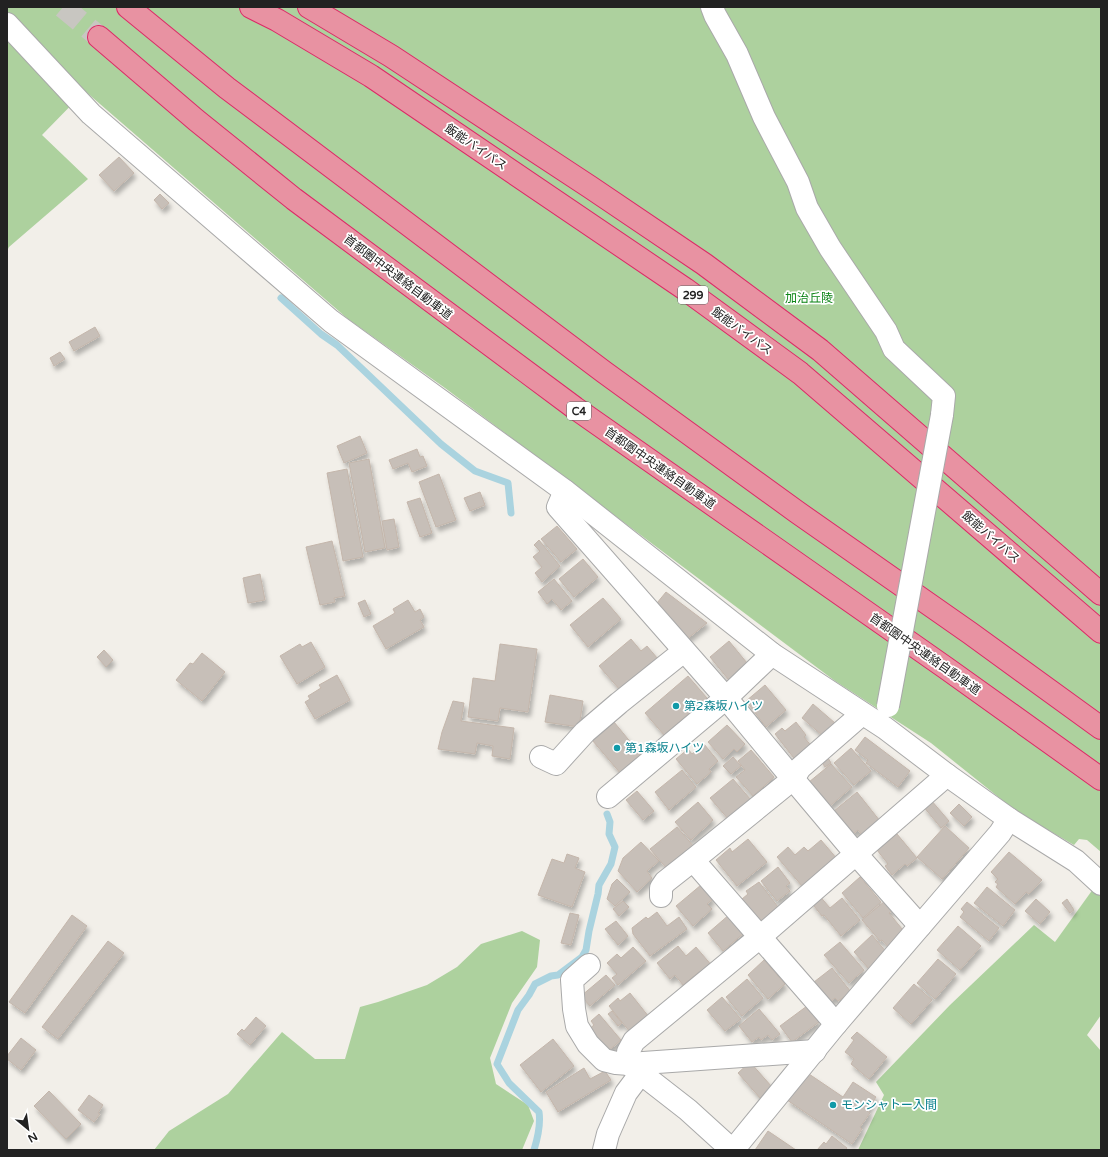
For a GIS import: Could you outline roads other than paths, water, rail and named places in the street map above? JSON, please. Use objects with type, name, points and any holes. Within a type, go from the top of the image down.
[{"type":"highway","points":[[128,7],[240,98],[604,372],[797,512],[970,633],[1101,728]]},
{"type":"highway","name":"飯能バイパス","points":[[251,7],[277,20],[371,76],[672,280],[781,359],[806,378],[1100,631]]},
{"type":"highway","name":"299","points":[[309,7],[391,56],[583,182],[710,268],[820,350],[1101,594]]},
{"type":"highway","name":"首都圏中央連絡自動車道","points":[[99,37],[196,120],[294,199],[575,408],[946,668],[1101,779]]},
{"type":"street","points":[[712,7],[736,54],[764,117],[798,182],[807,208],[830,248],[886,331],[894,349],[944,396],[942,415],[885,728]]},
{"type":"street","points":[[7,24],[91,114],[331,322],[565,491],[772,654],[885,728],[1009,819],[1076,861],[1101,884]]},
{"type":"street","points":[[565,491],[558,507],[726,698],[856,854],[920,926]]},
{"type":"street","points":[[542,757],[556,764],[586,732],[619,703],[684,651]]},
{"type":"street","points":[[608,797],[726,698],[772,654]]},
{"type":"street","points":[[661,896],[661,888],[665,882],[793,779],[800,768],[862,714]]},
{"type":"street","points":[[604,1150],[608,1134],[635,1069],[628,1052],[634,1042],[760,937],[948,775]]},
{"type":"street","points":[[589,966],[572,980],[577,1026],[588,1044],[604,1060],[635,1069],[688,1110],[732,1150],[836,1024],[1000,833],[1009,819]]},
{"type":"street","points":[[693,860],[836,1024]]},
{"type":"street","points":[[635,1069],[815,1051]]},
{"type":"waterway","points":[[281,298],[321,334],[337,345],[441,444],[475,471],[508,483],[511,513]]},
{"type":"waterway","points":[[534,1150],[539,1131],[539,1112],[509,1083],[497,1064],[518,1010],[535,984],[551,976],[558,975],[582,957],[586,950],[599,885],[611,864],[615,847],[609,834],[610,822],[607,814]]},
{"type":"tunnel","points":[[63,7],[99,37]]},
{"type":"place","name":"第2森坂ハイツ","points":[[676,706]]},
{"type":"place","name":"第1森坂ハイツ","points":[[617,748]]},
{"type":"place","name":"モンシャトー入間","points":[[833,1105]]},
{"type":"park label","name":"加治丘陵","points":[[809,298]]}]
